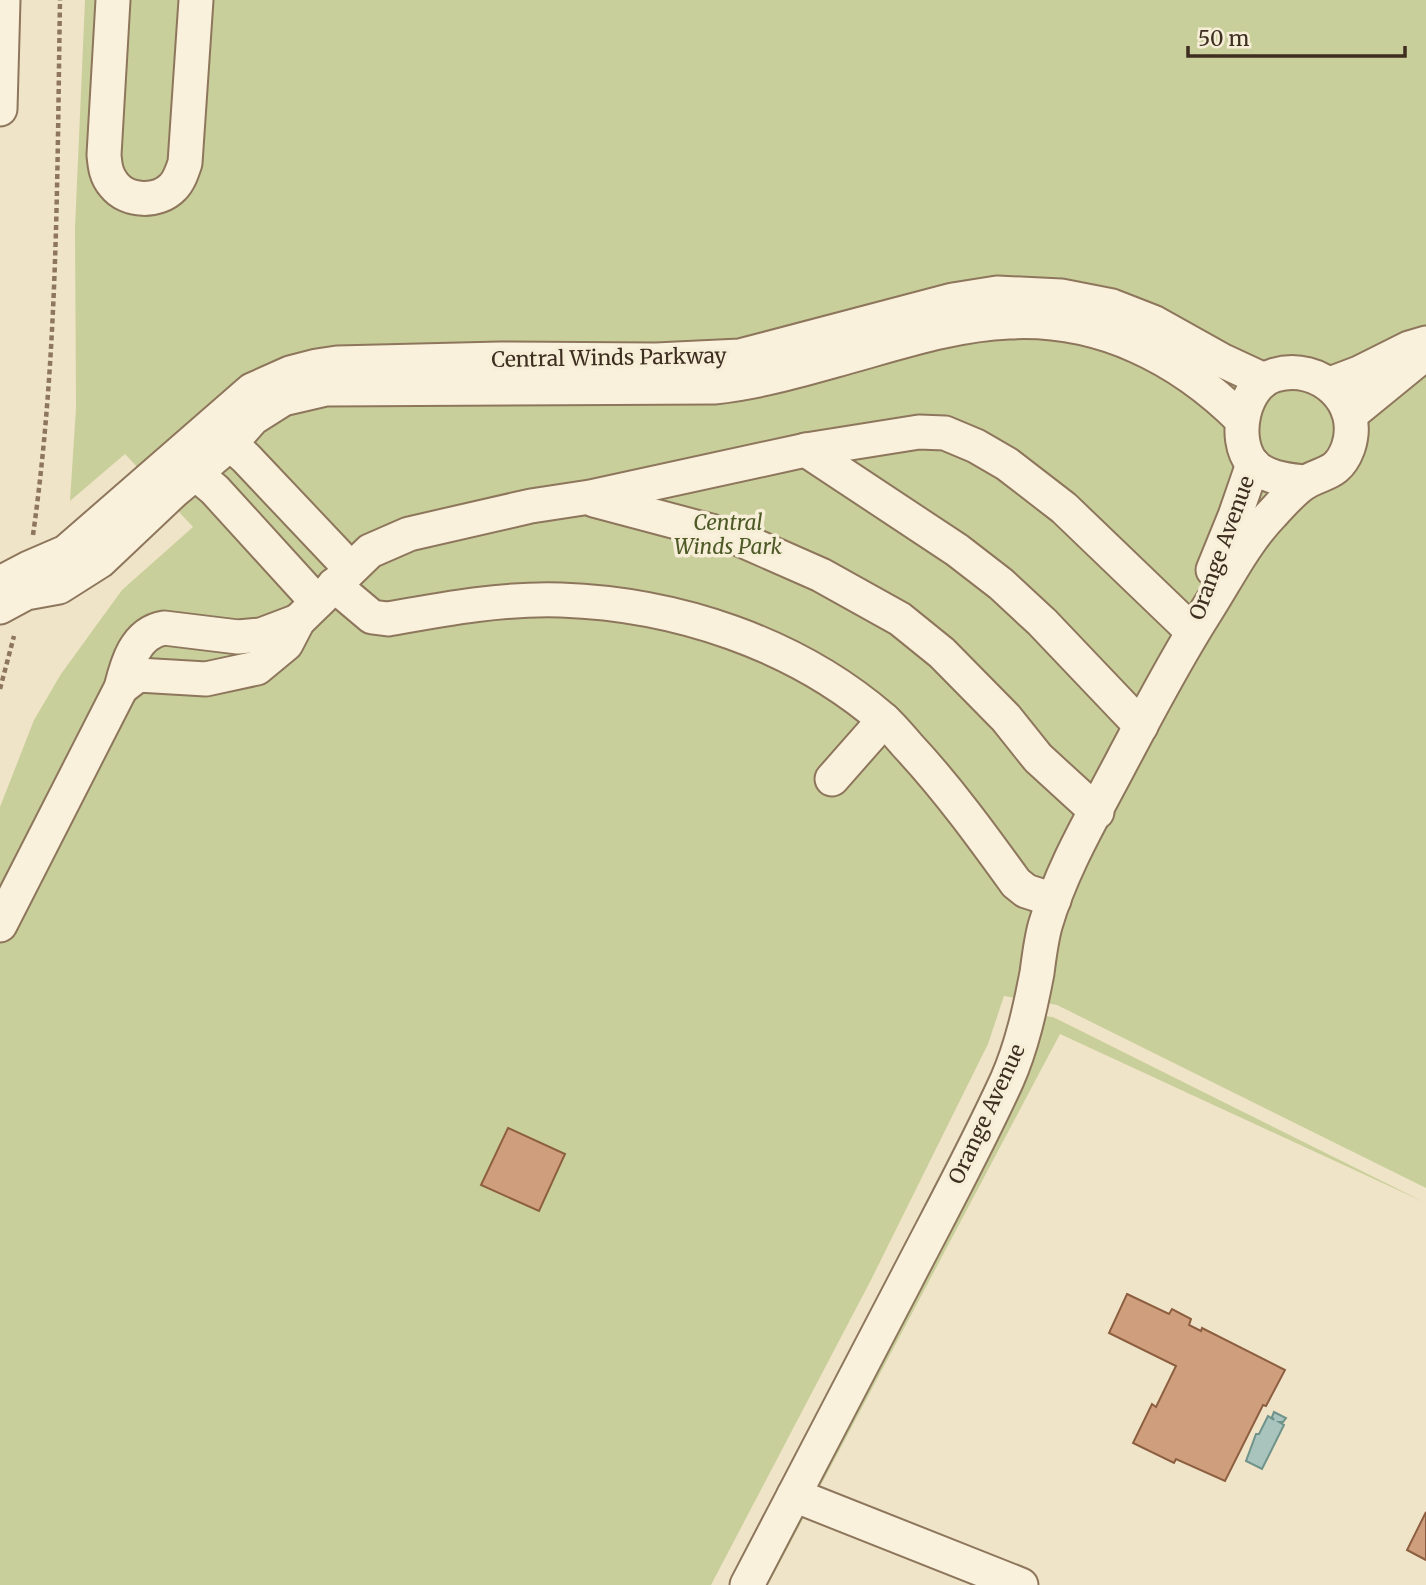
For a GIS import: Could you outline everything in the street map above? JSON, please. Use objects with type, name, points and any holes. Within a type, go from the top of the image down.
[{"type":"street","points":[[0,108],[3,0]]},
{"type":"street","points":[[113,0],[104,155],[106,169],[115,188],[125,195],[149,199],[170,191],[185,163],[196,0]]},
{"type":"street","name":"Central Winds Parkway","points":[[0,583],[66,552],[186,465],[220,435],[252,390],[270,381],[317,366],[500,359],[656,360],[740,356],[953,300],[996,293],[1060,296],[1112,306],[1163,327],[1221,360],[1264,380]]},
{"type":"street","name":"Central Winds Parkway","points":[[220,435],[274,404],[294,396],[326,389],[714,387],[753,383],[897,343],[968,327],[1010,322],[1074,327],[1130,343],[1158,355],[1194,378],[1242,421]]},
{"type":"street","points":[[1330,384],[1426,343]]},
{"type":"street","points":[[1350,415],[1426,351]]},
{"type":"street","points":[[1301,373],[1330,384],[1342,398],[1350,415],[1348,448],[1340,462],[1328,474],[1304,482],[1276,477],[1253,464],[1246,451],[1242,421],[1249,401],[1264,380],[1275,375],[1301,373]]},
{"type":"street","points":[[0,925],[121,688],[127,665],[143,637],[164,628],[238,637],[261,635],[283,625],[325,594],[370,551],[409,534],[531,506],[587,498],[806,450],[919,432],[945,433],[976,446],[1007,464],[1063,508],[1192,631]]},
{"type":"street","points":[[220,435],[246,458],[325,594]]},
{"type":"street","points":[[806,450],[957,551],[1001,584],[1042,622],[1141,726]]},
{"type":"street","name":"Orange Avenue","points":[[1192,631],[1197,607],[1235,516],[1253,464]]},
{"type":"street","points":[[186,465],[325,594],[372,617],[388,619],[502,603],[561,600],[641,608],[694,619],[795,660],[837,684],[884,720],[949,792],[1016,883],[1026,891],[1054,900]]},
{"type":"street","name":"Central Winds Parkway","points":[[7,621],[26,593],[60,587],[100,561],[174,491],[186,465]]},
{"type":"street","name":"Orange Avenue","points":[[747,1585],[1007,1080],[1024,1030],[1045,926],[1067,867],[1192,631],[1260,527],[1304,482]]},
{"type":"street","points":[[587,498],[737,538],[821,575],[900,619],[942,653],[1006,718],[1038,758],[1097,811]]},
{"type":"street","points":[[121,688],[138,675],[205,679],[257,668],[286,644],[325,594]]},
{"type":"street","points":[[832,779],[884,720]]},
{"type":"street","points":[[794,1495],[1021,1585]]},
{"type":"path","points":[[33,539],[48,390],[57,191],[60,0]]},
{"type":"path","points":[[0,689],[7,621]]},
{"type":"green space","name":"Central Winds Park","points":[[85,0],[1426,0],[1426,1188],[1057,1005],[1004,996],[988,1044],[871,1280],[711,1585],[0,1585],[0,807],[34,720],[61,674],[122,590],[193,527],[125,454],[70,501],[76,408],[75,228]]},
{"type":"green space","points":[[1045,1016],[1053,1017],[1426,1203],[1060,1034],[766,1585],[998,1140],[1025,1079]]},
{"type":"water","points":[[1274,1412],[1286,1418],[1279,1422],[1284,1425],[1262,1469],[1246,1461],[1256,1434],[1259,1434],[1268,1416],[1274,1420]]},
{"type":"building","points":[[508,1128],[565,1154],[539,1211],[481,1185]]},
{"type":"building","points":[[1127,1294],[1169,1314],[1172,1309],[1191,1319],[1189,1325],[1201,1331],[1202,1328],[1285,1370],[1266,1406],[1263,1405],[1225,1481],[1176,1459],[1174,1463],[1133,1443],[1152,1404],[1156,1407],[1176,1366],[1109,1333]]},
{"type":"building","points":[[1426,1512],[1426,1560],[1407,1550]]}]
